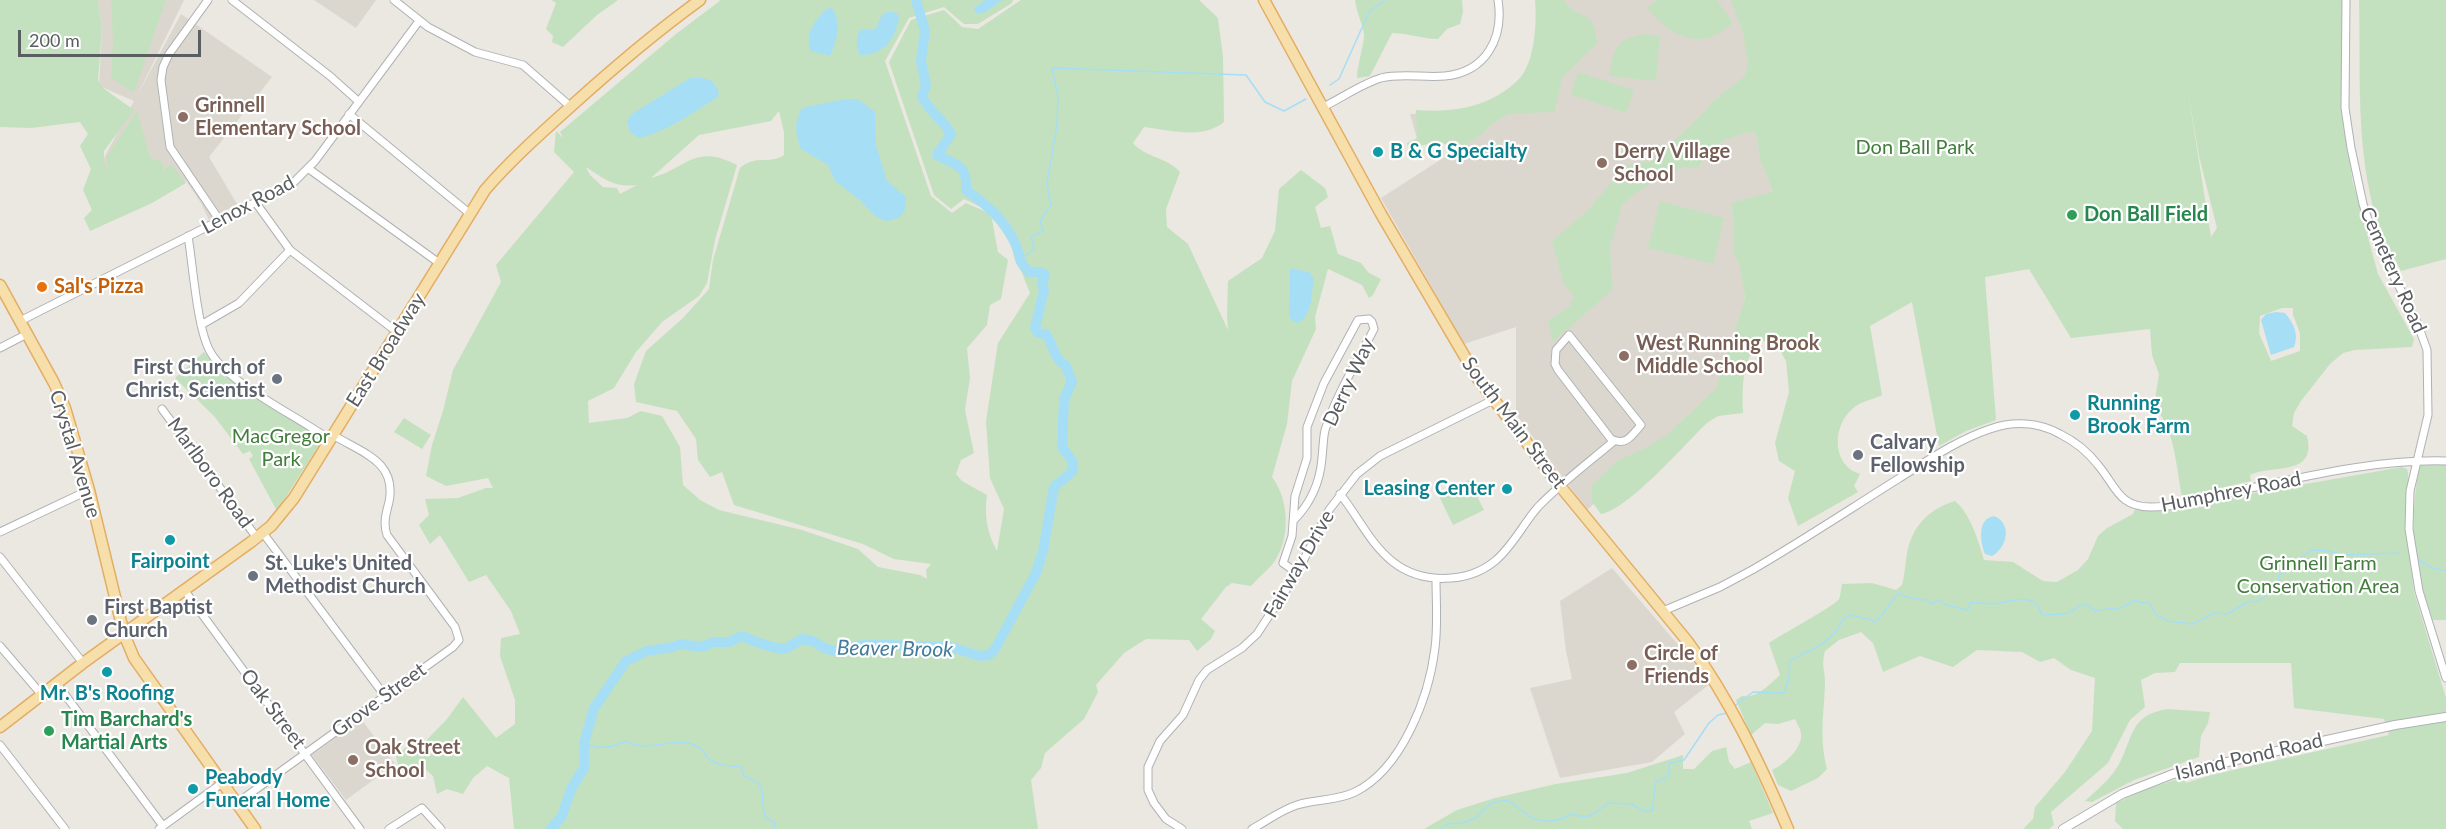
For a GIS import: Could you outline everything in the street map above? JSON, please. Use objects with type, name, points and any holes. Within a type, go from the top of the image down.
[{"type":"main road","name":"East Broadway","points":[[0,727],[83,663],[260,535],[287,508],[469,213],[498,174],[647,39],[700,0]]},
{"type":"main road","name":"South Main Street","points":[[1264,0],[1451,336],[1493,400],[1560,486],[1690,644],[1727,700],[1753,750],[1788,829]]},
{"type":"main road","name":"Crystal Avenue","points":[[0,285],[65,408],[89,490],[124,634],[138,664],[255,829]]},
{"type":"street","points":[[208,0],[169,54],[161,80],[168,139],[174,154],[210,202],[220,221]]},
{"type":"street","points":[[232,0],[358,100]]},
{"type":"street","points":[[394,0],[438,34],[480,54],[523,65],[571,107]]},
{"type":"street","points":[[1323,107],[1383,78],[1447,76],[1461,73],[1479,63],[1489,53],[1499,31],[1498,0]]},
{"type":"street","name":"Cemetery Road","points":[[2346,0],[2345,108],[2363,204],[2373,235],[2417,322],[2427,350],[2428,415],[2409,504],[2411,551],[2419,591],[2446,678]]},
{"type":"street","name":"Lenox Road","points":[[20,321],[292,184],[309,169],[358,100],[419,21]]},
{"type":"street","points":[[349,114],[469,213]]},
{"type":"street","points":[[309,169],[439,264]]},
{"type":"street","points":[[256,203],[290,250],[397,332]]},
{"type":"street","points":[[188,236],[201,325],[210,352],[230,374],[332,437]]},
{"type":"street","points":[[201,325],[239,303],[290,250]]},
{"type":"street","name":"Derry Way","points":[[1294,520],[1306,506],[1315,487],[1322,462],[1325,430],[1342,389],[1374,329],[1369,319],[1358,320],[1324,382],[1307,428],[1308,458],[1295,496],[1292,536],[1283,563],[1297,573]]},
{"type":"street","points":[[0,348],[27,334]]},
{"type":"street","points":[[1569,334],[1641,425],[1627,441],[1619,443],[1614,441],[1556,367],[1556,350],[1569,334]]},
{"type":"street","name":"Fairway Drive","points":[[1182,829],[1166,819],[1150,796],[1147,775],[1153,753],[1164,736],[1183,715],[1192,691],[1203,675],[1242,648],[1257,634],[1297,573],[1324,519],[1340,494],[1364,468],[1380,456],[1493,400]]},
{"type":"street","name":"Marlboro Road","points":[[162,409],[385,696]]},
{"type":"street","name":"Humphrey Road","points":[[1663,611],[1720,587],[1752,570],[1950,448],[1990,429],[2006,425],[2034,424],[2065,436],[2092,458],[2123,498],[2131,505],[2140,507],[2182,503],[2308,476],[2417,460],[2446,461]]},
{"type":"street","name":"Grove Street","points":[[237,803],[453,647],[459,636],[456,627],[387,535],[385,519],[391,488],[386,470],[368,456],[332,437]]},
{"type":"street","points":[[1340,494],[1385,555],[1410,573],[1436,579],[1468,575],[1496,560],[1530,517],[1560,486],[1614,441]]},
{"type":"street","points":[[0,532],[89,490]]},
{"type":"street","points":[[0,557],[83,663]]},
{"type":"street","points":[[1252,829],[1298,805],[1342,797],[1355,792],[1374,779],[1392,761],[1419,710],[1429,674],[1436,639],[1436,579]]},
{"type":"street","name":"Oak Street","points":[[185,591],[360,829]]},
{"type":"street","points":[[0,646],[42,695]]},
{"type":"street","points":[[57,684],[161,828],[222,783]]},
{"type":"street","name":"Island Pond Road","points":[[2063,829],[2122,794],[2173,774],[2387,726],[2446,717]]},
{"type":"street","points":[[0,745],[65,829]]},
{"type":"street","points":[[389,829],[422,808],[441,829]]},
{"type":"shaded area","name":"Grinnell Elementary School","points":[[98,0],[184,0],[137,96],[181,14],[272,77],[209,157],[237,204],[209,220],[186,181],[121,217],[102,162],[134,101],[99,86],[102,30]]},
{"type":"shaded area","points":[[314,0],[376,0],[356,28]]},
{"type":"shaded area","name":"Derry Village School","points":[[1537,0],[1740,0],[1773,200],[1731,203],[1745,299],[1724,385],[1587,510],[1516,414],[1516,327],[1464,344],[1381,198],[1454,151],[1446,127],[1418,142],[1410,114],[1557,106]]},
{"type":"shaded area","name":"Circle of Friends","points":[[1612,568],[1711,683],[1674,712],[1685,734],[1652,762],[1560,778],[1530,688],[1572,679],[1560,601]]},
{"type":"shaded area","name":"Oak Street School","points":[[361,719],[395,764],[346,800],[312,755]]},
{"type":"green space","points":[[0,0],[98,0],[102,30],[98,80],[103,88],[134,110],[104,151],[104,162],[109,170],[106,157],[137,111],[150,157],[164,164],[163,171],[171,164],[186,183],[152,203],[90,231],[84,218],[92,210],[83,190],[91,169],[80,146],[88,134],[80,122],[31,128],[0,127]]},
{"type":"green space","points":[[111,0],[166,0],[134,93],[111,78],[113,42]]},
{"type":"green space","points":[[551,0],[618,0],[597,15],[563,47],[552,42],[553,36],[546,29],[556,3]]},
{"type":"green space","points":[[721,0],[1013,0],[1012,3],[978,24],[964,24],[944,7],[909,18],[885,61],[931,196],[952,213],[966,203],[991,214],[998,252],[1008,260],[1001,299],[990,305],[987,325],[967,348],[970,378],[965,410],[974,453],[961,460],[956,474],[962,481],[987,495],[987,524],[997,551],[1004,509],[990,478],[986,421],[998,343],[1030,293],[1006,233],[991,212],[964,199],[951,209],[934,195],[889,62],[911,20],[944,10],[962,27],[978,29],[1021,0],[1199,0],[1218,18],[1223,57],[1224,122],[1215,128],[1196,132],[1144,127],[1133,143],[1144,152],[1169,163],[1180,172],[1166,209],[1167,227],[1188,244],[1228,330],[1228,281],[1262,258],[1275,231],[1279,189],[1301,170],[1325,188],[1328,197],[1315,207],[1321,228],[1330,226],[1338,254],[1361,263],[1369,273],[1381,279],[1369,298],[1362,285],[1328,269],[1315,317],[1316,329],[1292,381],[1287,424],[1272,477],[1282,497],[1286,522],[1278,557],[1251,586],[1232,583],[1226,587],[1201,619],[1215,631],[1211,639],[1197,651],[1189,640],[1146,639],[1124,653],[1096,685],[1098,692],[1084,719],[1045,753],[1041,768],[1031,780],[1038,829],[514,829],[509,778],[487,766],[473,778],[463,794],[447,789],[437,794],[433,776],[425,769],[414,776],[398,765],[396,756],[411,743],[419,748],[447,719],[463,697],[496,738],[515,724],[515,700],[500,656],[501,638],[520,634],[511,611],[486,575],[469,582],[440,535],[430,544],[419,525],[429,515],[425,499],[458,498],[486,488],[493,488],[488,478],[446,486],[426,476],[432,445],[453,370],[501,282],[496,265],[574,172],[554,152],[556,131],[563,138],[560,132],[676,34]],"holes":[[[779,111],[784,132],[784,155],[773,159],[752,161],[740,168],[713,260],[709,289],[683,318],[646,351],[634,384],[636,402],[677,411],[696,439],[698,460],[710,477],[722,472],[734,505],[863,544],[894,559],[931,564],[926,570],[927,579],[920,575],[878,567],[858,549],[802,530],[719,510],[700,500],[683,485],[680,447],[662,416],[641,411],[627,418],[589,423],[588,401],[614,388],[636,352],[662,322],[699,296],[707,283],[715,240],[737,165],[711,156],[701,157],[651,178],[699,135],[771,121]],[[586,167],[616,184],[637,185],[620,194],[617,188],[603,187],[590,175]]]},
{"type":"green space","points":[[1355,0],[1462,0],[1463,12],[1460,24],[1447,29],[1438,39],[1392,33],[1370,76],[1357,78],[1364,34]]},
{"type":"green space","points":[[1535,0],[1564,0],[1575,11],[1590,20],[1596,33],[1597,44],[1562,77],[1555,112],[1508,114],[1458,150],[1440,142],[1408,148],[1407,143],[1417,138],[1416,110],[1458,109],[1471,106],[1496,96],[1519,79],[1532,53],[1536,19]]},
{"type":"green space","points":[[1657,0],[1717,0],[1733,23],[1711,37],[1699,39],[1681,36],[1666,27],[1647,8]]},
{"type":"green space","name":"Don Ball Park","points":[[1731,0],[2342,0],[2342,94],[2352,179],[2378,274],[2414,339],[2412,347],[2355,350],[2343,353],[2330,364],[2294,413],[2292,426],[2307,436],[2306,458],[2299,463],[2291,467],[2250,475],[2251,481],[2182,497],[2171,437],[2161,415],[2154,406],[2159,374],[2152,355],[2150,329],[2071,338],[2029,269],[1985,277],[1996,420],[1966,431],[1939,446],[1912,302],[1870,326],[1882,395],[1856,406],[1842,422],[1839,432],[1839,453],[1843,462],[1860,474],[1854,486],[1858,492],[1798,526],[1788,498],[1795,471],[1779,461],[1775,443],[1789,392],[1786,361],[1773,339],[1756,343],[1751,352],[1744,377],[1743,413],[1718,416],[1707,423],[1641,489],[1612,510],[1601,514],[1592,502],[1592,485],[1618,460],[1650,446],[1669,433],[1716,389],[1745,299],[1740,267],[1733,250],[1734,227],[1731,203],[1772,192],[1760,159],[1754,131],[1727,139],[1709,153],[1698,168],[1682,167],[1637,192],[1622,205],[1610,248],[1613,289],[1553,342],[1548,321],[1570,306],[1574,296],[1564,284],[1552,241],[1586,212],[1627,165],[1652,161],[1703,114],[1711,103],[1745,76],[1748,63],[1743,33]],"holes":[[[2188,92],[2199,156],[2217,228],[2211,237]],[[2282,308],[2293,308],[2293,315],[2300,333],[2300,351],[2271,361],[2259,333],[2260,316]]]},
{"type":"green space","points":[[2359,0],[2446,0],[2446,259],[2401,271],[2377,221],[2365,166],[2360,111]]},
{"type":"green space","points":[[1646,34],[1660,36],[1656,81],[1609,76],[1618,46],[1628,38]]},
{"type":"green space","points":[[1578,72],[1634,90],[1626,113],[1571,95]]},
{"type":"green space","points":[[1660,201],[1724,218],[1713,264],[1648,248]]},
{"type":"green space","name":"MacGregor Park","points":[[204,352],[223,375],[323,439],[277,511],[249,459],[253,456],[250,451],[243,454],[214,416],[175,378]]},
{"type":"green space","points":[[404,418],[431,435],[422,449],[394,432]]},
{"type":"green space","points":[[2420,463],[2446,465],[2446,620],[2433,620],[2417,562],[2414,543],[2414,504]]},
{"type":"green space","name":"Grinnell Farm Conservation Area","points":[[2402,467],[2407,469],[2408,474],[2405,533],[2407,534],[2414,592],[2446,698],[2446,829],[2123,829],[2115,821],[2116,803],[2147,789],[2184,777],[2186,783],[2211,775],[2389,735],[2384,719],[2294,708],[2291,663],[2180,663],[2175,672],[2155,673],[2141,680],[2145,707],[2130,720],[2108,763],[2051,812],[2054,825],[2049,829],[2023,829],[2033,819],[2035,807],[2065,772],[2092,731],[2095,678],[2071,670],[2054,658],[2040,662],[2022,652],[1977,650],[1953,667],[1920,656],[1883,672],[1873,643],[1861,632],[1839,640],[1825,651],[1823,661],[1825,683],[1823,736],[1827,769],[1818,778],[1791,791],[1778,785],[1772,770],[1787,760],[1799,744],[1801,733],[1795,719],[1778,724],[1765,723],[1751,735],[1736,700],[1742,696],[1758,693],[1780,675],[1769,643],[1836,602],[1840,597],[1842,584],[1872,583],[1896,590],[1902,585],[1908,550],[1918,525],[1934,510],[1955,501],[1969,520],[1984,560],[2013,562],[2043,581],[2057,582],[2078,570],[2088,559],[2098,536],[2107,528],[2133,514],[2135,509],[2153,511]]},
{"type":"green space","points":[[1469,480],[1484,510],[1453,525],[1438,494]]},
{"type":"green space","points":[[2168,709],[2210,712],[2208,723],[2201,736],[2199,757],[2134,780],[2092,802],[2085,801],[2115,771],[2139,722],[2146,716]]},
{"type":"green space","points":[[1726,747],[1729,762],[1735,769],[1751,762],[1773,813],[1749,821],[1752,829],[1424,829],[1457,810],[1495,798],[1556,784],[1627,773],[1683,755],[1683,769],[1694,769],[1712,751]]},
{"type":"water","points":[[985,0],[1002,0],[986,12],[976,14],[974,8]]},
{"type":"water","points":[[832,8],[838,26],[835,45],[830,56],[811,51],[809,39],[818,18],[826,9]]},
{"type":"water","points":[[894,12],[899,16],[892,38],[882,49],[860,55],[857,42],[861,29],[875,30],[882,15]]},
{"type":"water","points":[[690,78],[709,80],[715,85],[719,94],[688,116],[660,131],[639,138],[630,132],[627,121],[632,114]]},
{"type":"water","points":[[845,99],[858,99],[875,112],[876,145],[887,181],[906,197],[905,210],[899,218],[886,221],[875,216],[861,201],[835,181],[828,165],[801,149],[796,128],[802,108]]},
{"type":"water","points":[[1290,268],[1309,272],[1314,279],[1309,310],[1306,316],[1297,323],[1291,320],[1289,313]]},
{"type":"water","points":[[2285,313],[2295,329],[2296,338],[2294,347],[2271,355],[2261,320],[2266,314]]},
{"type":"water","points":[[1994,516],[2004,524],[2006,535],[2002,547],[1992,556],[1985,554],[1981,531],[1985,521]]},
{"type":"waterway","name":"Beaver Brook","points":[[551,829],[562,816],[571,789],[584,768],[584,743],[594,708],[626,661],[647,651],[680,644],[702,647],[713,642],[729,642],[742,636],[785,649],[802,639],[813,641],[824,648],[835,651],[863,645],[886,645],[951,647],[980,656],[989,655],[995,649],[1036,573],[1043,551],[1054,487],[1072,472],[1073,462],[1062,447],[1064,399],[1072,382],[1066,366],[1056,356],[1049,338],[1046,334],[1038,333],[1035,328],[1045,275],[1041,272],[1029,272],[1020,260],[1015,243],[1000,219],[966,190],[963,170],[937,155],[951,134],[928,107],[922,96],[926,85],[921,61],[925,31],[916,0]]},
{"type":"waterway","points":[[1330,85],[1339,79],[1369,12],[1385,0]]},
{"type":"waterway","points":[[1019,261],[1034,249],[1031,237],[1043,231],[1040,221],[1051,205],[1047,183],[1057,125],[1058,96],[1052,68],[1246,75],[1265,102],[1284,111],[1306,99]]},
{"type":"waterway","points":[[1736,705],[1753,692],[1784,693],[1789,679],[1790,660],[1828,639],[1843,619],[1850,615],[1876,621],[1898,594],[1927,600],[1931,604],[1940,600],[1946,605],[1968,610],[1970,603],[1994,604],[2022,599],[2034,602],[2042,615],[2068,613],[2082,605],[2095,611],[2120,608],[2133,600],[2149,603],[2156,615],[2168,621],[2192,624],[2215,613],[2227,614],[2248,602],[2258,601],[2276,588],[2279,576],[2311,550],[2344,555],[2400,553]]},
{"type":"waterway","points":[[2419,560],[2430,567],[2446,571]]},
{"type":"waterway","points":[[1441,829],[1447,824],[1463,823],[1477,817],[1491,803],[1508,800],[1531,817],[1546,821],[1553,821],[1572,814],[1591,815],[1607,803],[1632,804],[1643,811],[1652,811],[1656,781],[1669,777],[1669,763],[1684,760],[1709,723],[1718,715],[1727,713]]},
{"type":"waterway","points":[[584,743],[600,747],[610,747],[626,741],[642,746],[680,742],[696,746],[708,759],[721,765],[741,767],[744,776],[758,784],[762,792],[766,818],[775,823],[774,829]]},
{"type":"place","name":"Grinnell Elementary School","points":[[183,117]]},
{"type":"place","name":"B & G Specialty","points":[[1378,152]]},
{"type":"place","name":"Derry Village School","points":[[1602,163]]},
{"type":"place","name":"Don Ball Field","points":[[2072,215]]},
{"type":"place","name":"Sal's Pizza","points":[[42,287]]},
{"type":"place","name":"West Running Brook Middle School","points":[[1624,356]]},
{"type":"place","name":"First Church of Christ, Scientist","points":[[277,379]]},
{"type":"place","name":"Running Brook Farm","points":[[2075,415]]},
{"type":"place","name":"Calvary Fellowship","points":[[1858,455]]},
{"type":"place","name":"Leasing Center","points":[[1507,489]]},
{"type":"place","name":"Fairpoint","points":[[170,540]]},
{"type":"place","name":"St. Luke's United Methodist Church","points":[[253,576]]},
{"type":"place","name":"First Baptist Church","points":[[92,620]]},
{"type":"place","name":"Circle of Friends","points":[[1632,665]]},
{"type":"place","name":"Mr. B's Roofing","points":[[107,672]]},
{"type":"place","name":"Tim Barchard's Martial Arts","points":[[49,731]]},
{"type":"place","name":"Oak Street School","points":[[353,760]]},
{"type":"place","name":"Peabody Funeral Home","points":[[193,789]]}]
